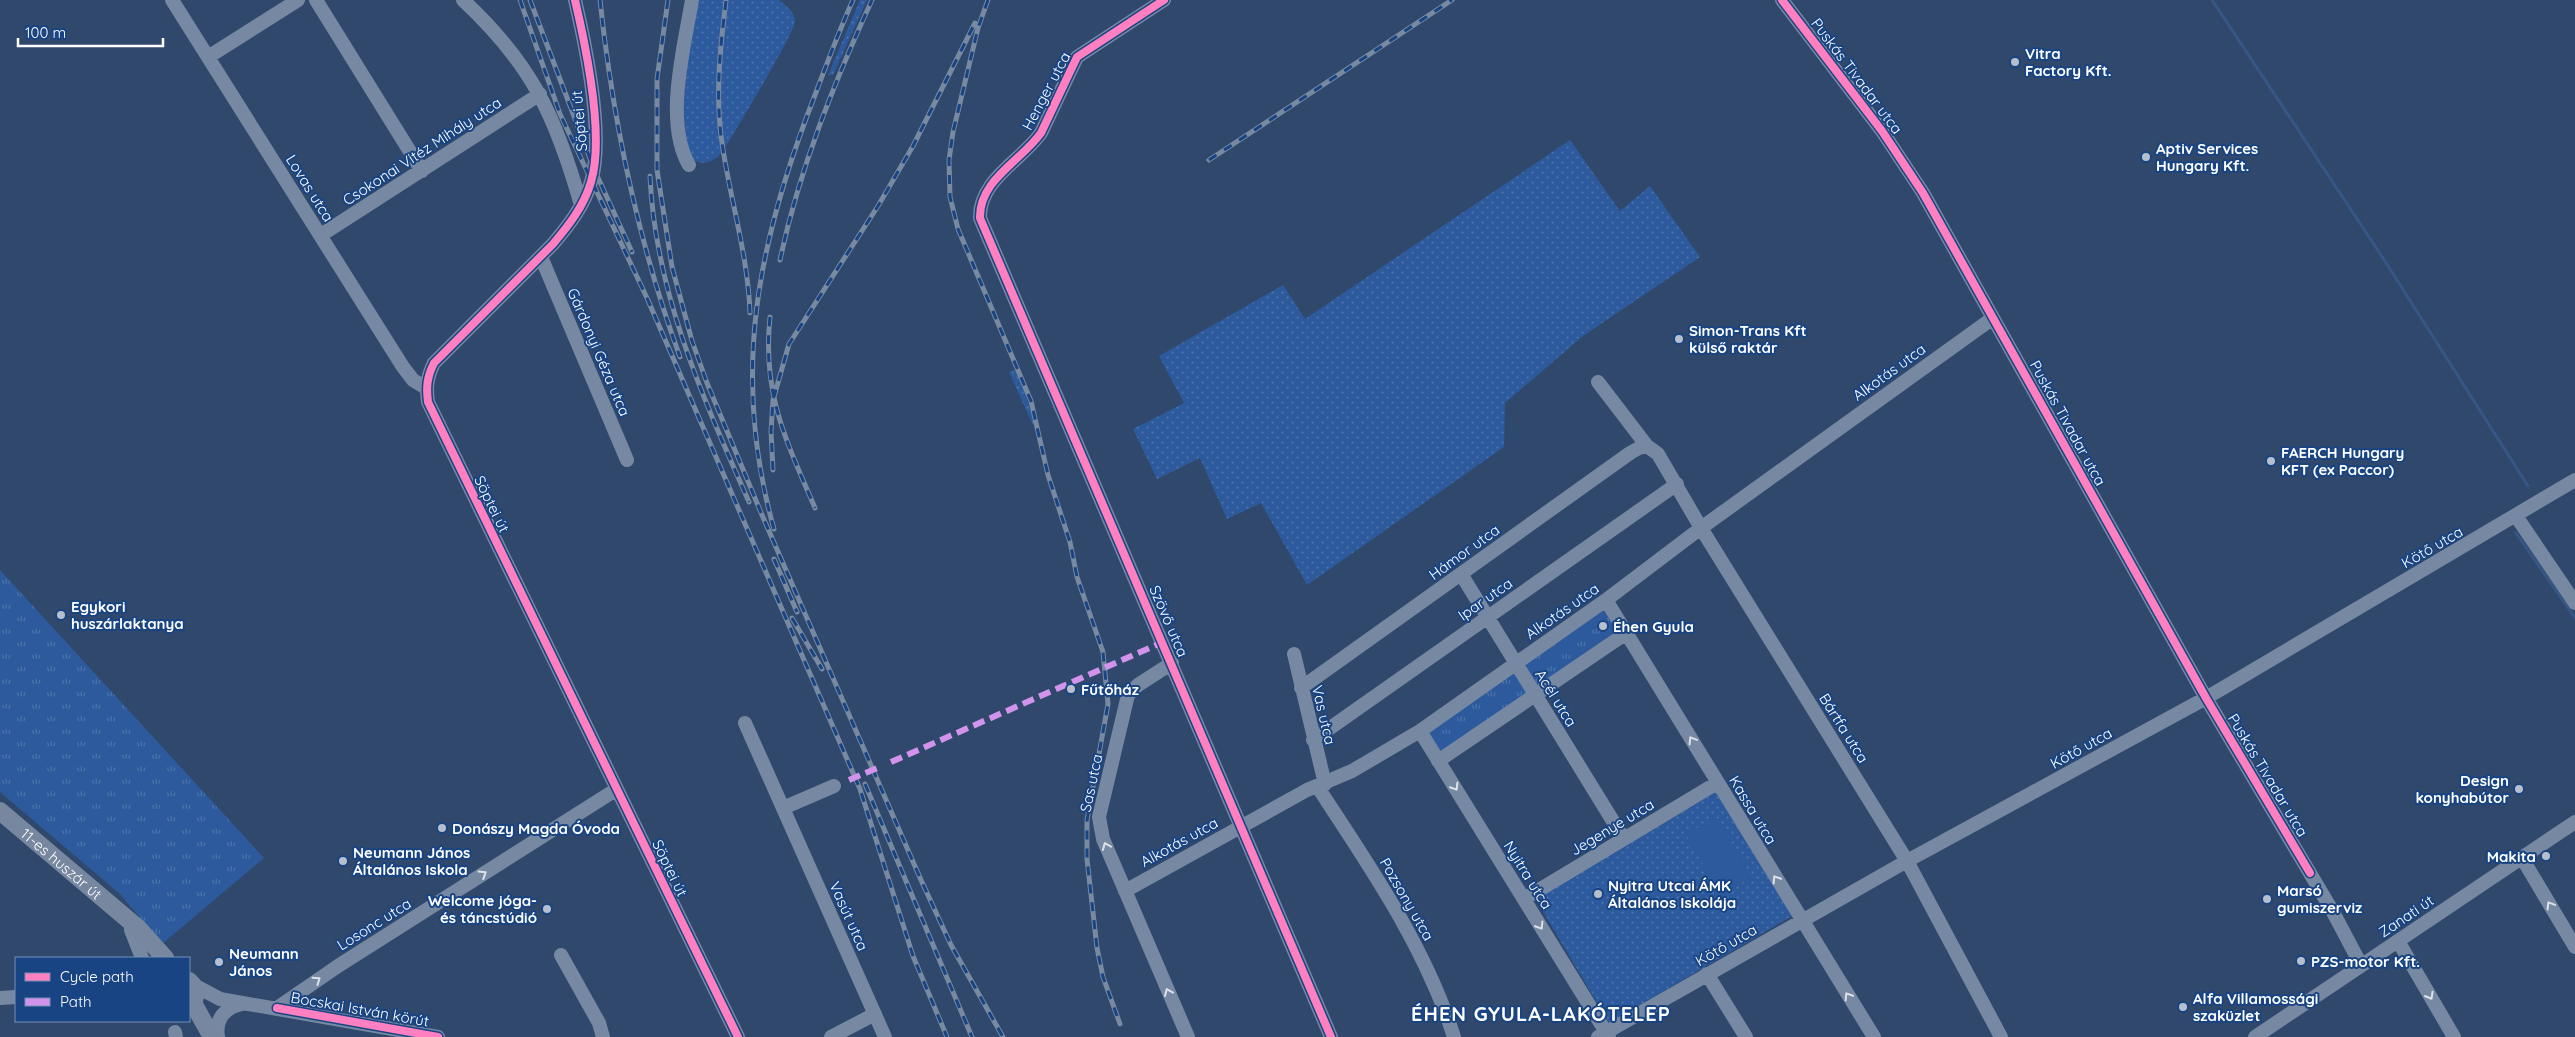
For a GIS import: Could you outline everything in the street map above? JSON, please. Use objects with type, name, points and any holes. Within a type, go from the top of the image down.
[{"type":"main road","name":"11-es huszár út","points":[[0,811],[127,923],[151,957]]},
{"type":"main road","name":"11-es huszár út","points":[[127,923],[138,928],[164,957]]},
{"type":"main road","points":[[191,1000],[202,1037]]},
{"type":"main road","points":[[191,1000],[212,1037]]},
{"type":"street","name":"Lovas utca","points":[[172,0],[403,367],[413,380],[426,388]]},
{"type":"street","points":[[208,58],[298,0]]},
{"type":"street","points":[[316,0],[422,171]]},
{"type":"street","points":[[463,0],[496,33],[540,94],[565,150],[581,205]]},
{"type":"street","name":"Söptei út","points":[[575,0],[589,78],[596,139],[596,157],[591,182],[581,205],[569,224],[541,257],[439,358],[428,374],[426,388],[432,413],[738,1037]]},
{"type":"street","points":[[689,165],[679,144],[677,126],[681,72],[692,0]]},
{"type":"street","name":"Henger utca","points":[[980,218],[980,208],[987,189],[1041,133],[1077,57],[1164,0]]},
{"type":"street","name":"Puskás Tivadar utca","points":[[1782,0],[1905,164],[2206,698],[2333,912],[2361,965]]},
{"type":"street","name":"Csokonai Vitéz Mihály utca","points":[[321,235],[540,94]]},
{"type":"street","name":"Szövő utca","points":[[980,218],[1172,662],[1330,1037]]},
{"type":"street","name":"Gárdonyi Géza utca","points":[[541,257],[627,460]]},
{"type":"street","name":"Alkotás utca","points":[[1124,891],[1240,826],[1321,785],[1420,731],[1606,600],[1701,528],[1993,318]]},
{"type":"street","name":"Bártfa utca","points":[[1598,382],[1647,446],[1658,454],[1677,484],[1701,528],[1907,861],[2001,1037]]},
{"type":"street","name":"Hámor utca","points":[[1301,688],[1630,453],[1647,446]]},
{"type":"street","name":"Kötő utca","points":[[1604,1035],[1707,974],[1907,861],[2206,698],[2575,480]]},
{"type":"street","name":"Ipar utca","points":[[1313,740],[1677,484]]},
{"type":"street","points":[[2516,516],[2575,604]]},
{"type":"street","name":"Acél utca","points":[[1461,574],[1624,839]]},
{"type":"street","name":"Kassa utca","points":[[1606,600],[1628,632],[1717,783],[1874,1037]]},
{"type":"street","points":[[1438,761],[1534,694],[1628,632]]},
{"type":"street","name":"Vas utca","points":[[1294,654],[1321,785]]},
{"type":"street","name":"Sas utca","points":[[1172,662],[1138,685],[1128,695],[1100,817],[1103,839],[1188,1037]]},
{"type":"street","name":"Vasút utca","points":[[745,723],[885,1037]]},
{"type":"street","name":"Nyitra utca","points":[[1420,731],[1524,899],[1604,1035]]},
{"type":"street","name":"Jegenye utca","points":[[1524,899],[1717,783]]},
{"type":"street","name":"Pozsony utca","points":[[1321,785],[1419,951],[1442,1002],[1454,1037]]},
{"type":"street","points":[[783,808],[834,786]]},
{"type":"street","name":"Losonc utca","points":[[277,1008],[338,966],[617,789]]},
{"type":"street","name":"Zanati út","points":[[2255,1037],[2575,822]]},
{"type":"street","points":[[2522,858],[2575,947]]},
{"type":"street","points":[[127,923],[142,957]]},
{"type":"street","points":[[2398,940],[2454,1037]]},
{"type":"street","points":[[561,955],[599,1023],[603,1037]]},
{"type":"street","points":[[1707,974],[1746,1037]]},
{"type":"street","points":[[0,998],[15,997]]},
{"type":"street","name":"Bocskai István körút","points":[[191,1000],[212,997],[438,1037]]},
{"type":"street","points":[[218,1037],[219,1020],[223,1013],[232,1006],[244,1003]]},
{"type":"street","points":[[831,1037],[875,1014]]},
{"type":"green space","points":[[696,0],[779,0],[787,6],[795,18],[793,29],[775,63],[722,153],[715,159],[703,163],[691,158],[682,126],[684,88]]},
{"type":"green space","points":[[860,0],[867,0],[833,75],[828,75]]},
{"type":"green space","points":[[1570,140],[1620,211],[1650,186],[1700,257],[1583,336],[1505,403],[1504,447],[1307,585],[1261,503],[1227,519],[1200,458],[1157,479],[1133,429],[1184,403],[1159,356],[1283,285],[1305,319]]},
{"type":"green space","points":[[1017,369],[1035,423],[1033,425],[1009,372]]},
{"type":"green space","points":[[0,570],[264,858],[162,944],[120,894],[0,792]]},
{"type":"green space","points":[[1602,608],[1618,630],[1441,754],[1425,732]]},
{"type":"green space","points":[[1718,791],[1792,916],[1609,1023],[1535,898]]},
{"type":"green space","points":[[1716,817],[1752,877],[1721,895],[1686,835]]},
{"type":"waterway","points":[[2212,0],[2381,255],[2528,486]]},
{"type":"waterway","points":[[2516,533],[2575,618]]},
{"type":"railway","points":[[520,0],[560,114],[647,298],[860,789],[913,956],[947,1037]]},
{"type":"railway","points":[[530,0],[594,169],[632,252]]},
{"type":"railway","points":[[600,0],[612,91],[629,181],[652,270],[680,357]]},
{"type":"railway","points":[[668,0],[657,79],[657,170],[672,267],[692,341],[707,383],[762,515],[921,880],[951,945],[1003,1037]]},
{"type":"railway","points":[[774,529],[761,472],[754,416],[753,362],[757,309],[765,256],[778,203],[795,149],[853,0]]},
{"type":"railway","points":[[780,260],[807,160],[831,95],[872,0]]},
{"type":"railway","points":[[988,0],[978,28],[953,132],[949,160],[950,197],[958,229],[1031,401],[1048,475],[1070,542],[1077,577],[1103,652],[1108,704],[1087,820],[1087,859],[1097,948],[1103,977],[1120,1024]]},
{"type":"railway","points":[[1209,160],[1452,0]]},
{"type":"railway","points":[[726,1],[719,72],[720,125],[725,164],[746,270],[750,313]]},
{"type":"railway","points":[[773,470],[771,431],[773,400],[789,344],[878,206],[913,146],[975,23]]},
{"type":"railway","points":[[650,176],[654,219],[671,303],[699,384],[749,502]]},
{"type":"railway","points":[[770,317],[768,345],[773,393],[786,438],[815,508]]},
{"type":"railway","points":[[774,559],[797,612]]},
{"type":"railway","points":[[792,618],[822,669]]},
{"type":"railway","points":[[865,784],[972,1037]]},
{"type":"marked path","points":[[891,762],[1163,642]]},
{"type":"marked path","points":[[849,780],[877,768]]},
{"type":"cycle path","points":[[575,0],[589,66],[595,117],[595,163],[588,191],[575,215],[553,244],[434,363],[428,382],[428,402],[738,1037]]},
{"type":"cycle path","points":[[1164,0],[1077,57],[1041,133],[1003,172],[986,193],[980,218],[1331,1037]]},
{"type":"cycle path","points":[[1782,0],[1882,131],[1923,193],[2206,698],[2310,873]]},
{"type":"cycle path","points":[[277,1008],[438,1037]]},
{"type":"place","name":"Vitra Factory Kft.","points":[[2015,62]]},
{"type":"place","name":"Aptiv Services Hungary Kft.","points":[[2146,157]]},
{"type":"place","name":"Simon-Trans Kft külső raktár","points":[[1679,339]]},
{"type":"place","name":"FAERCH Hungary KFT (ex Paccor)","points":[[2271,461]]},
{"type":"place","name":"Egykori huszárlaktanya","points":[[61,615]]},
{"type":"place","name":"Éhen Gyula","points":[[1603,626]]},
{"type":"place","name":"Fűtőház","points":[[1071,689]]},
{"type":"place","name":"Design konyhabútor","points":[[2519,789]]},
{"type":"place","name":"Donászy Magda Óvoda","points":[[442,828]]},
{"type":"place","name":"Makita","points":[[2546,856]]},
{"type":"place","name":"Neumann János Általános Iskola","points":[[343,861]]},
{"type":"place","name":"Nyitra Utcai ÁMK Általános Iskolája","points":[[1598,894]]},
{"type":"place","name":"Marsó gumiszerviz","points":[[2267,899]]},
{"type":"place","name":"Welcome jóga- és táncstúdió","points":[[547,909]]},
{"type":"place","name":"PZS-motor Kft.","points":[[2301,961]]},
{"type":"place","name":"Neumann János","points":[[219,962]]},
{"type":"place","name":"Alfa Villamossági szaküzlet","points":[[2183,1007]]},
{"type":"district","name":"ÉHEN GYULA-LAKÓTELEP","points":[[1541,1013]]}]
